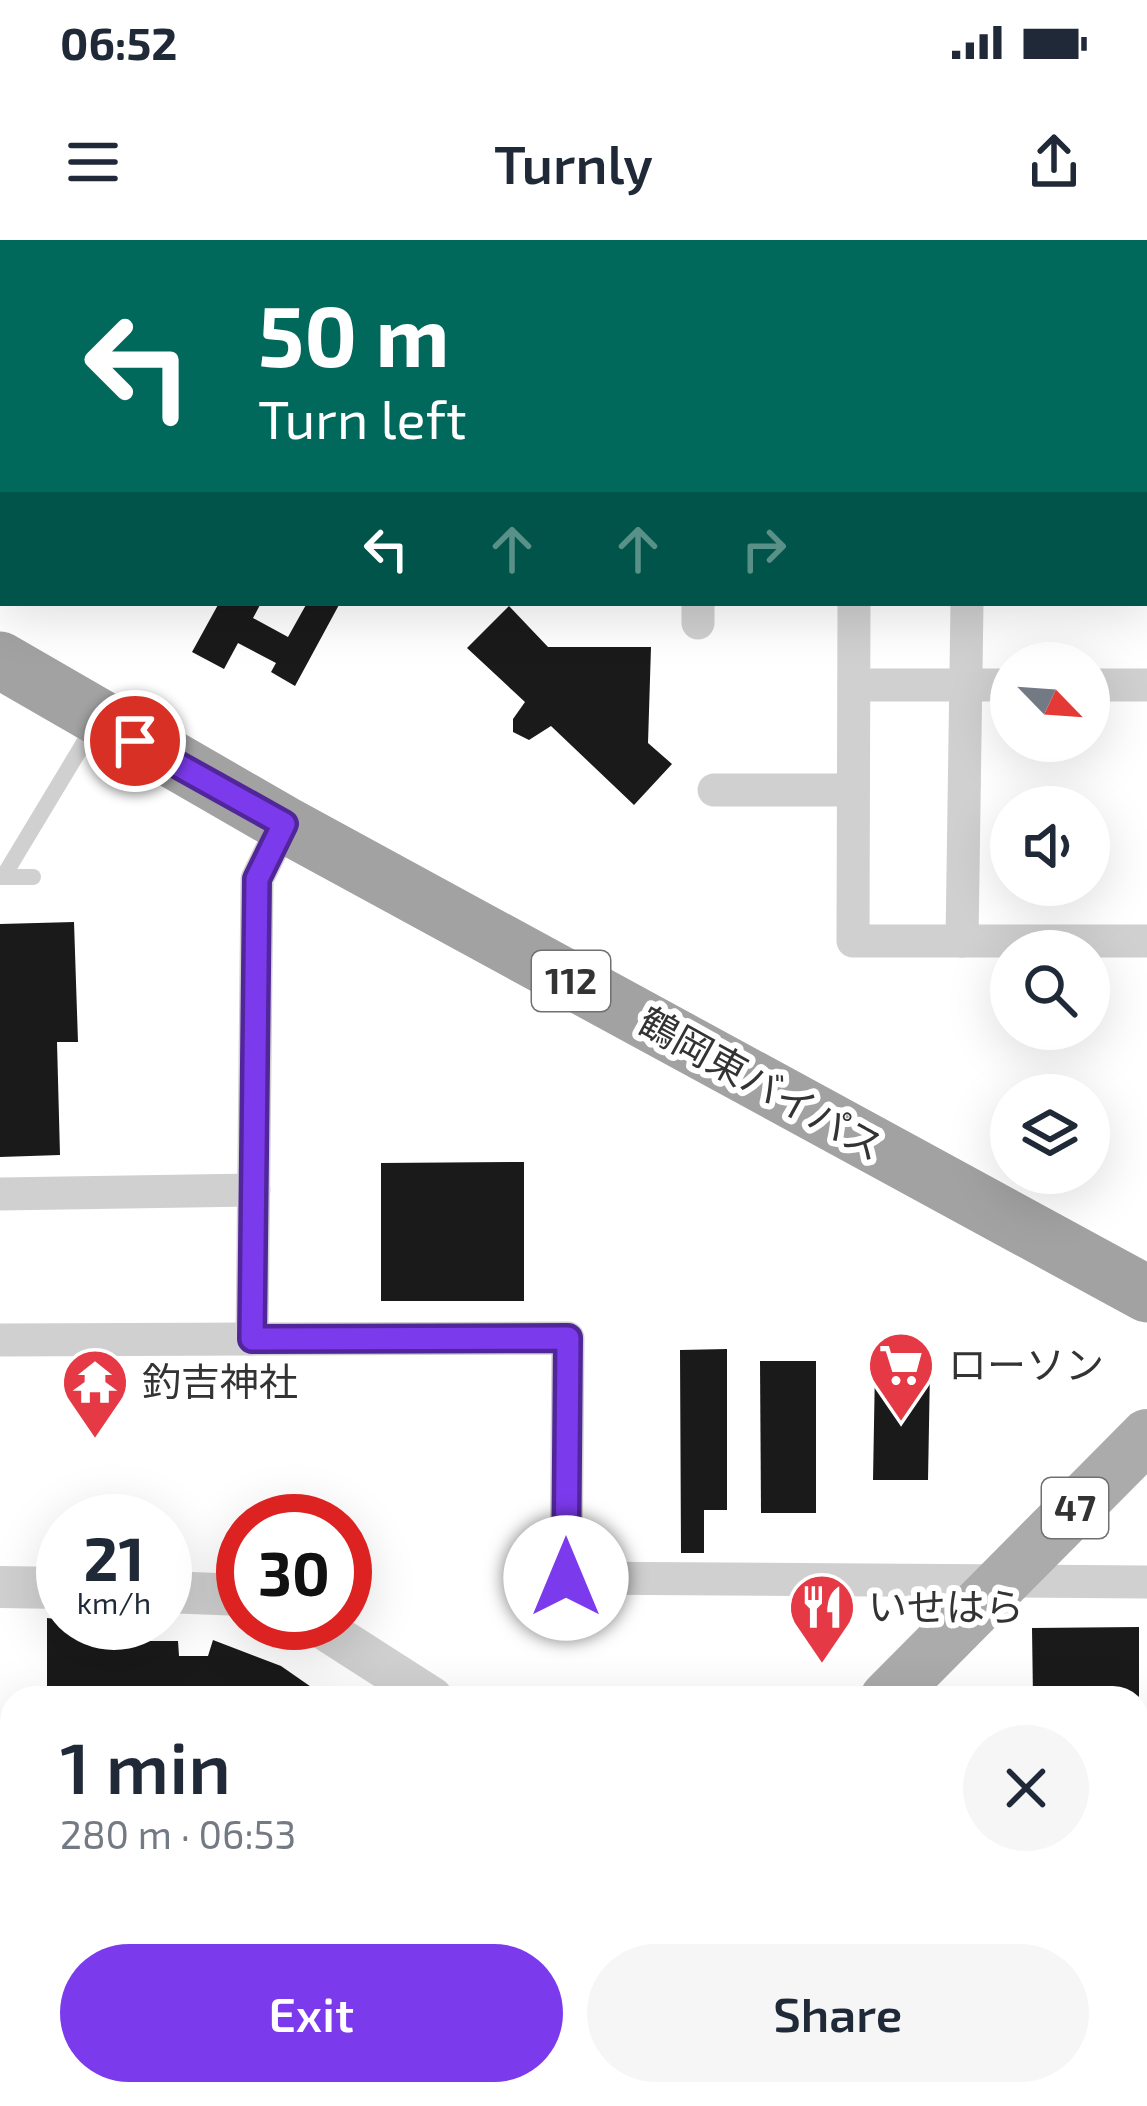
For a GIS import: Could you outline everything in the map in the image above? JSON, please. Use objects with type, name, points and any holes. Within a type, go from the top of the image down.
[{"type":"highway","name":"鶴岡東バイパス","points":[[0,660],[284,824],[1147,1294]]},
{"type":"main road","name":"47","points":[[899,1686],[1147,1436]]},
{"type":"street","points":[[854,606],[853,941],[1147,941]]},
{"type":"street","points":[[962,941],[967,606]]},
{"type":"street","points":[[854,685],[990,685]]},
{"type":"street","points":[[1110,685],[1147,685]]},
{"type":"street","points":[[714,790],[854,790]]},
{"type":"street","points":[[252,1339],[257,879],[284,824]]},
{"type":"street","points":[[0,1194],[254,1190]]},
{"type":"street","points":[[0,1340],[568,1338],[566,1578],[1147,1582]]},
{"type":"street","points":[[0,1587],[36,1588]]},
{"type":"street","points":[[357,1650],[414,1686]]},
{"type":"lane","points":[[1,877],[98,720]]},
{"type":"lane","points":[[1,877],[33,877]]},
{"type":"building","points":[[217,606],[259,606],[253,618],[288,637],[305,606],[338,606],[295,686],[271,672],[276,663],[238,643],[224,669],[192,652]]},
{"type":"building","points":[[509,606],[548,647],[651,647],[648,743],[672,764],[634,805],[551,726],[529,740],[513,732],[513,719],[525,702],[467,648]]},
{"type":"building","points":[[74,922],[78,1042],[57,1042],[60,1155],[0,1157],[0,924]]},
{"type":"building","points":[[524,1162],[524,1301],[381,1301],[381,1163]]},
{"type":"building","points":[[727,1349],[727,1510],[704,1510],[704,1553],[681,1553],[680,1350]]},
{"type":"building","points":[[760,1361],[816,1361],[816,1513],[761,1513]]},
{"type":"building","name":"ローソン","points":[[875,1368],[930,1369],[928,1480],[873,1480]]},
{"type":"building","points":[[1139,1627],[1139,1686],[1033,1686],[1032,1628]]},
{"type":"building","points":[[213,1640],[216,1650],[239,1650],[281,1666],[310,1686],[47,1686],[47,1650],[179,1650],[179,1656],[208,1656]]},
{"type":"place","name":"ローソン","points":[[901,1424]]},
{"type":"place","name":"釣吉神社","points":[[95,1441]]},
{"type":"place","name":"いせはら","points":[[822,1666]]},
{"type":"route","points":[[135,741],[284,824],[257,879],[252,1339],[568,1338],[566,1578]]}]
